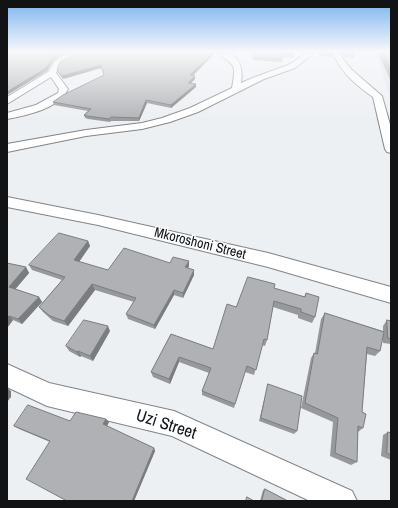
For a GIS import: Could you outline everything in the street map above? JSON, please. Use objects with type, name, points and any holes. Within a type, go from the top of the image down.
[{"type":"street","points":[[7,101],[48,76]]},
{"type":"street","points":[[7,116],[32,110],[63,93],[64,89],[54,76]]},
{"type":"street","points":[[236,89],[238,76]]},
{"type":"street","points":[[7,148],[86,133],[142,126],[166,120],[194,110],[236,89],[268,76]]},
{"type":"street","points":[[353,76],[363,86],[377,96],[388,125],[391,150]]},
{"type":"street","name":"Mkoroshoni Street","points":[[7,202],[98,220],[260,258],[391,295]]},
{"type":"street","name":"Uzi Street","points":[[7,375],[47,394],[174,424],[342,501]]},
{"type":"shaded area","points":[[383,76],[391,76],[391,100]]},
{"type":"building","points":[[7,76],[33,76],[7,92]]},
{"type":"building","points":[[103,76],[194,76],[195,76],[188,83],[196,84],[171,105],[146,100],[139,118],[111,117],[109,119],[87,116],[84,115],[91,109],[53,102],[63,95]]},
{"type":"building","points":[[59,233],[88,241],[74,260],[108,270],[124,248],[170,263],[173,257],[189,261],[185,267],[194,270],[183,293],[174,290],[154,325],[126,314],[136,298],[92,284],[64,321],[50,316],[39,307],[65,277],[29,265]]},
{"type":"building","points":[[7,263],[26,267],[9,287],[39,297],[18,319],[9,316],[7,318]]},
{"type":"building","points":[[248,277],[275,284],[274,288],[305,297],[306,293],[319,297],[315,317],[301,312],[301,309],[274,301],[267,340],[264,339],[256,370],[247,366],[235,404],[202,391],[211,368],[179,357],[169,379],[151,372],[171,334],[213,349],[227,304],[236,307]]},
{"type":"building","points":[[325,313],[384,332],[380,351],[367,347],[362,412],[366,414],[363,428],[358,426],[357,462],[335,453],[338,418],[305,403],[314,353],[317,354]]},
{"type":"building","points":[[84,320],[108,326],[90,356],[78,351],[77,352],[66,346]]},
{"type":"building","points":[[387,320],[391,321],[391,339],[388,338]]},
{"type":"building","points":[[268,384],[302,396],[297,431],[261,418]]},
{"type":"building","points":[[28,405],[70,421],[76,412],[106,419],[103,424],[154,448],[132,501],[67,501],[26,479],[50,441],[14,426]]},
{"type":"building","points":[[388,432],[391,433],[391,455],[387,453]]},
{"type":"building","points":[[265,489],[288,501],[262,501]]},
{"type":"building","points":[[247,497],[254,501],[246,501]]}]
